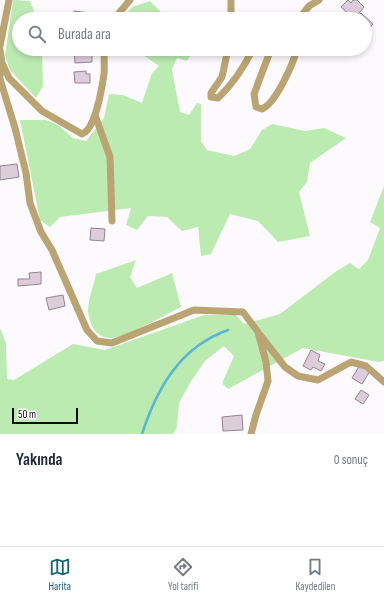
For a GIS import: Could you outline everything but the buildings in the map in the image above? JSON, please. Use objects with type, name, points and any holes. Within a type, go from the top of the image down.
[{"type":"street","points":[[0,46],[9,0]]},
{"type":"street","points":[[120,12],[130,0]]},
{"type":"street","points":[[231,0],[231,12]]},
{"type":"street","points":[[304,12],[309,6],[319,0]]},
{"type":"street","points":[[0,50],[2,63],[9,78],[42,111],[82,134],[85,133],[91,126],[95,115],[104,74],[105,56]]},
{"type":"street","points":[[226,56],[222,77],[211,92],[211,97],[218,98],[226,91],[249,56]]},
{"type":"street","points":[[268,56],[254,94],[256,107],[262,109],[269,106],[280,88],[293,56]]},
{"type":"street","points":[[0,62],[0,79],[24,165],[30,203],[41,232],[52,250],[87,330],[97,341],[112,344],[194,310],[243,312],[285,367],[298,376],[318,380],[351,362],[366,366],[384,382]]},
{"type":"street","points":[[95,115],[110,157],[112,221]]},
{"type":"street","points":[[251,434],[268,381],[266,362],[258,332]]},
{"type":"green space","points":[[13,0],[30,1],[34,12],[12,12],[12,56],[42,56],[43,86],[36,98],[10,70],[5,56]]},
{"type":"green space","points":[[150,1],[161,12],[128,12],[132,7]]},
{"type":"green space","points":[[145,56],[190,56],[187,61],[177,58],[172,69],[180,112],[189,115],[197,103],[201,104],[201,141],[207,150],[234,156],[250,149],[262,130],[272,124],[305,131],[324,128],[346,138],[310,163],[307,182],[299,192],[310,236],[278,242],[258,221],[230,214],[211,254],[201,256],[198,227],[182,231],[167,217],[148,216],[137,230],[126,225],[131,208],[60,217],[50,227],[40,220],[20,120],[46,120],[58,125],[73,138],[86,141],[104,118],[109,94],[123,95],[142,103],[152,73],[159,66]]},
{"type":"green space","points":[[384,186],[384,361],[379,362],[303,348],[228,389],[222,383],[234,356],[224,346],[205,361],[190,383],[179,403],[177,427],[173,434],[0,434],[0,328],[6,343],[7,379],[14,380],[73,344],[105,350],[204,315],[236,315],[244,324],[280,314],[335,272],[350,263],[359,269],[368,260],[380,228],[370,222]]},
{"type":"green space","points":[[136,260],[130,277],[137,288],[172,273],[181,307],[125,334],[111,338],[105,337],[97,333],[91,325],[88,310],[96,274]]},
{"type":"waterway","points":[[142,434],[155,401],[163,385],[173,371],[196,347],[211,337],[228,330]]}]
